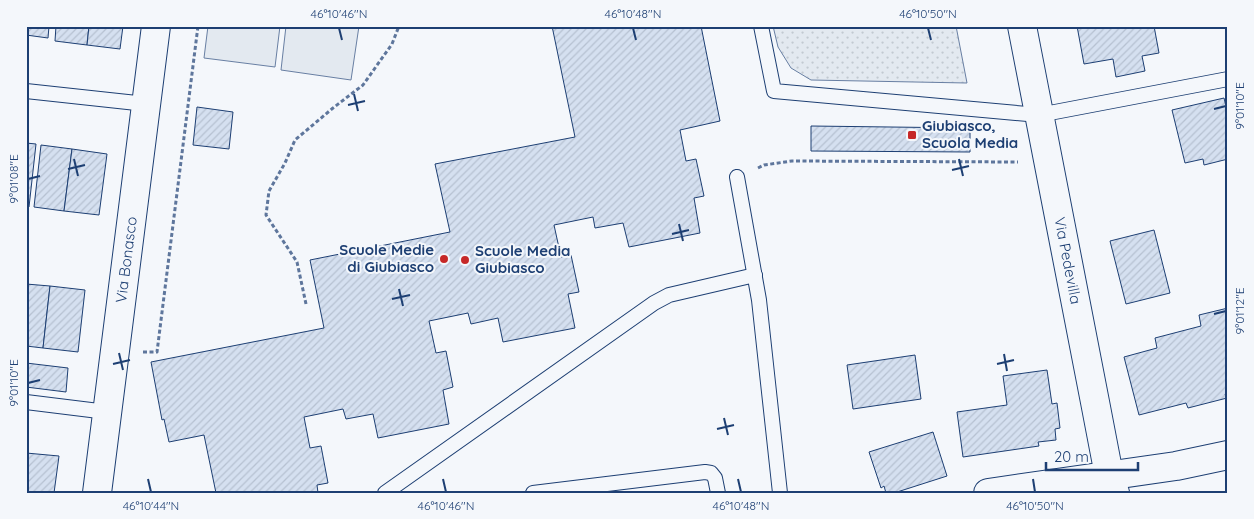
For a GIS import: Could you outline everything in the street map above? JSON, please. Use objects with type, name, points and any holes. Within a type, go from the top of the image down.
[{"type":"street","name":"Via Bonasco","points":[[97,493],[156,26]]},
{"type":"street","name":"Via Pedevilla","points":[[1022,26],[1112,484]]},
{"type":"street","points":[[988,493],[1112,484],[1176,466],[1228,455]]},
{"type":"lane","points":[[761,26],[774,91],[1039,115],[1228,79]]},
{"type":"lane","points":[[26,91],[146,104]]},
{"type":"lane","points":[[737,177],[759,300],[780,493]]},
{"type":"lane","points":[[385,493],[654,303],[669,296],[755,275]]},
{"type":"lane","points":[[26,402],[107,412]]},
{"type":"lane","points":[[533,493],[705,472],[712,473],[718,493]]},
{"type":"path","points":[[115,350],[157,352],[198,26]]},
{"type":"path","points":[[306,304],[297,262],[266,215],[269,191],[285,163],[295,140],[363,85],[392,44],[399,26]]},
{"type":"path","points":[[737,177],[764,165],[792,161],[1048,162]]},
{"type":"shaded area","points":[[208,26],[280,26],[275,67],[204,58]]},
{"type":"shaded area","points":[[286,26],[359,26],[351,80],[281,70]]},
{"type":"shaded area","points":[[773,26],[956,26],[967,83],[811,80],[791,68],[778,47]]},
{"type":"building","points":[[26,26],[49,26],[48,38],[26,35]]},
{"type":"building","points":[[56,26],[89,26],[87,45],[55,41]]},
{"type":"building","points":[[89,26],[123,26],[120,49],[87,45]]},
{"type":"building","name":"Scuole Medie di Giubiasco","points":[[552,26],[701,26],[720,121],[680,130],[686,161],[696,159],[704,196],[694,198],[700,233],[629,247],[623,223],[595,228],[593,217],[554,225],[561,257],[571,255],[579,292],[568,294],[575,328],[503,342],[498,318],[471,324],[468,313],[429,321],[436,353],[446,351],[453,387],[443,390],[449,424],[378,438],[373,414],[346,419],[343,409],[304,417],[310,448],[321,446],[328,483],[317,485],[318,493],[216,493],[204,435],[169,442],[164,419],[162,420],[151,362],[324,328],[310,260],[450,232],[435,164],[575,137]]},
{"type":"building","points":[[1077,26],[1154,26],[1159,53],[1142,56],[1145,71],[1116,77],[1113,59],[1084,64]]},
{"type":"building","points":[[1224,98],[1228,115],[1228,159],[1204,165],[1203,159],[1185,163],[1172,110]]},
{"type":"building","points":[[197,107],[233,112],[229,149],[193,145]]},
{"type":"building","points":[[811,126],[970,128],[970,152],[811,151]]},
{"type":"building","points":[[26,143],[36,144],[29,207],[26,206]]},
{"type":"building","points":[[41,145],[72,149],[64,211],[34,207]]},
{"type":"building","points":[[72,149],[107,154],[99,215],[64,211]]},
{"type":"building","points":[[1154,230],[1170,293],[1126,304],[1110,241]]},
{"type":"building","points":[[26,284],[50,286],[43,348],[26,346]]},
{"type":"building","points":[[50,286],[85,290],[78,352],[43,348]]},
{"type":"building","points":[[1228,308],[1228,393],[1225,394],[1227,398],[1188,408],[1186,403],[1139,415],[1124,357],[1157,348],[1155,338],[1201,326],[1199,315]]},
{"type":"building","points":[[915,355],[921,399],[853,409],[847,365]]},
{"type":"building","points":[[26,363],[68,368],[66,392],[26,387]]},
{"type":"building","points":[[1047,370],[1052,404],[1057,403],[1060,428],[1055,429],[1056,440],[1038,442],[1039,446],[963,457],[957,412],[1007,405],[1003,376]]},
{"type":"building","points":[[933,432],[947,476],[894,493],[886,493],[884,486],[881,488],[869,452]]},
{"type":"building","points":[[26,453],[59,456],[54,493],[26,493]]},
{"type":"place","name":"Giubiasco, Scuola Media","points":[[912,135]]},
{"type":"place","name":"Scuole Medie di Giubiasco","points":[[444,259]]},
{"type":"place","name":"Scuole Media Giubiasco","points":[[465,260]]}]
